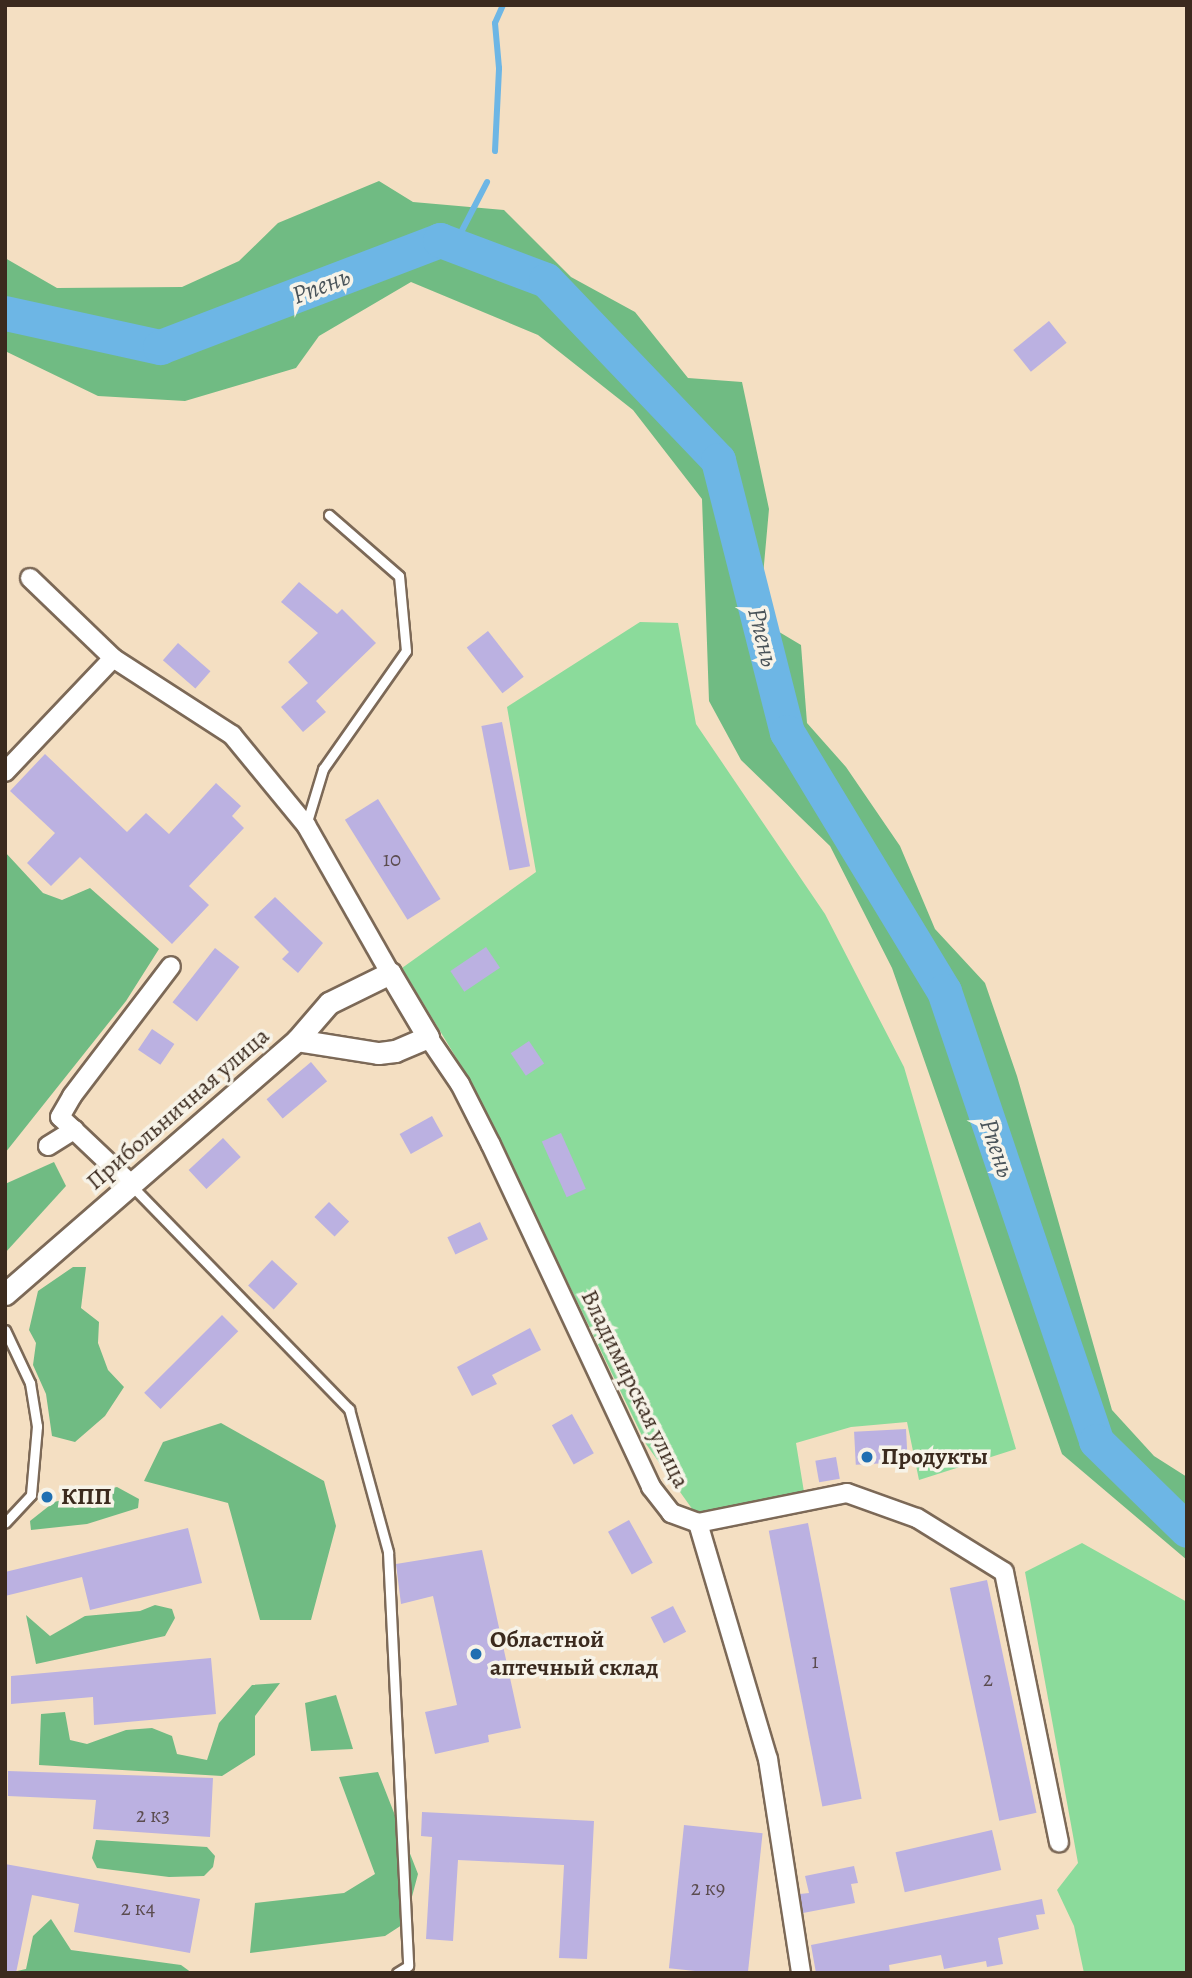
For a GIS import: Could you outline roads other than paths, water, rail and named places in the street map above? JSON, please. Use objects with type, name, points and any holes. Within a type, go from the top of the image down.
[{"type":"street","points":[[30,578],[113,658],[232,735],[306,825],[428,1037],[395,1051],[378,1053],[296,1040]]},
{"type":"street","points":[[5,772],[113,658]]},
{"type":"street","points":[[131,1184],[60,1117],[72,1097],[171,966]]},
{"type":"street","name":"Прибольничная улица","points":[[5,1294],[296,1040],[329,1003],[390,973]]},
{"type":"street","name":"Владимирская улица","points":[[428,1037],[460,1084],[491,1145],[652,1487],[671,1513],[698,1523]]},
{"type":"street","points":[[48,1146],[74,1130]]},
{"type":"street","points":[[801,1973],[768,1759],[698,1523],[848,1493],[917,1518],[1004,1572],[1059,1842]]},
{"type":"lane","points":[[306,825],[323,769],[407,651],[399,576],[330,515]]},
{"type":"lane","points":[[131,1184],[349,1409],[388,1552],[408,1966],[397,1973]]},
{"type":"lane","points":[[5,1330],[30,1382],[37,1426],[31,1495],[5,1523]]},
{"type":"waterway","points":[[495,151],[499,68],[495,23],[503,5]]},
{"type":"waterway","points":[[454,246],[487,182]]},
{"type":"waterway","name":"Рпень","points":[[5,313],[160,347],[440,240],[546,280],[718,460],[787,732],[944,991],[1096,1441],[1187,1530]]},
{"type":"place","name":"Продукты","points":[[867,1457]]},
{"type":"place","name":"КПП","points":[[47,1497]]},
{"type":"place","name":"Областной аптечный склад","points":[[476,1654]]}]
